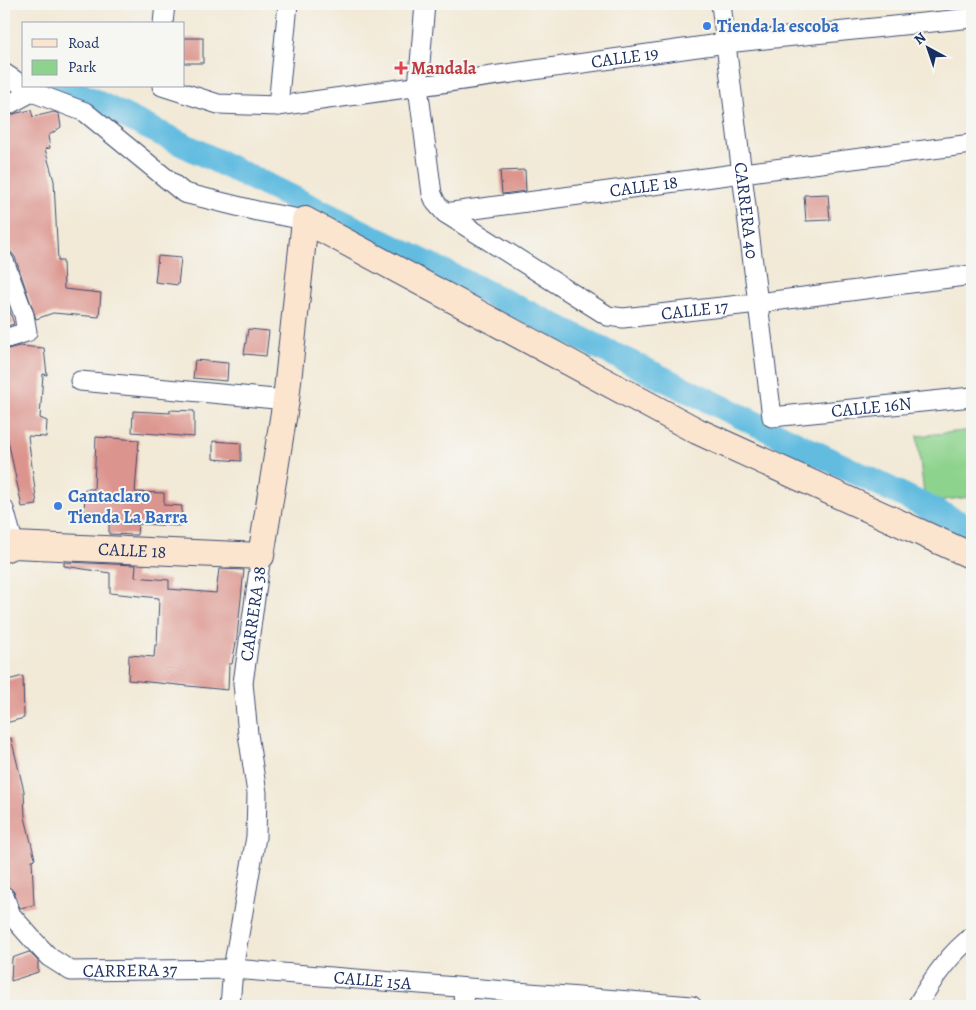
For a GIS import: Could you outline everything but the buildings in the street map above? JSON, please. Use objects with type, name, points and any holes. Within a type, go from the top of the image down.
[{"type":"street","points":[[163,22],[165,4]]},
{"type":"street","points":[[168,88],[218,104],[278,106],[288,4]]},
{"type":"street","points":[[425,4],[418,86],[432,194],[436,203],[445,213]]},
{"type":"street","name":"CARRERA 40","points":[[721,4],[772,417]]},
{"type":"street","name":"CALLE 19","points":[[278,106],[726,43],[972,18]]},
{"type":"street","points":[[4,73],[22,85]]},
{"type":"street","points":[[26,88],[85,112],[184,193],[257,211],[305,220],[697,431],[972,556]]},
{"type":"street","points":[[4,107],[32,92]]},
{"type":"street","name":"CALLE 18","points":[[445,213],[742,172],[972,144]]},
{"type":"street","name":"CALLE 17","points":[[445,213],[608,316],[622,318],[758,303],[972,275]]},
{"type":"street","name":"CARRERA 38","points":[[230,1006],[233,969],[256,836],[257,794],[243,683],[286,400],[305,220]]},
{"type":"street","points":[[4,260],[24,315],[28,332],[4,339]]},
{"type":"street","points":[[80,381],[286,400]]},
{"type":"street","name":"CALLE 16N","points":[[772,417],[972,397]]},
{"type":"street","points":[[4,509],[9,547]]},
{"type":"street","name":"CALLE 18","points":[[9,547],[261,556]]},
{"type":"street","name":"CARRERA 37","points":[[4,896],[11,915],[33,940],[49,957],[71,971],[233,969]]},
{"type":"street","points":[[917,1006],[929,985],[963,944],[972,937]]},
{"type":"street","name":"CALLE 15A","points":[[233,969],[464,997],[683,1006]]},
{"type":"green space","points":[[972,430],[972,497],[925,502],[917,436]]},
{"type":"waterway","points":[[67,88],[972,529]]},
{"type":"place","name":"Tienda la escoba","points":[[707,26]]},
{"type":"place","name":"Mandala","points":[[401,68]]},
{"type":"place","name":"Cantaclaro Tienda La Barra","points":[[58,506]]}]
